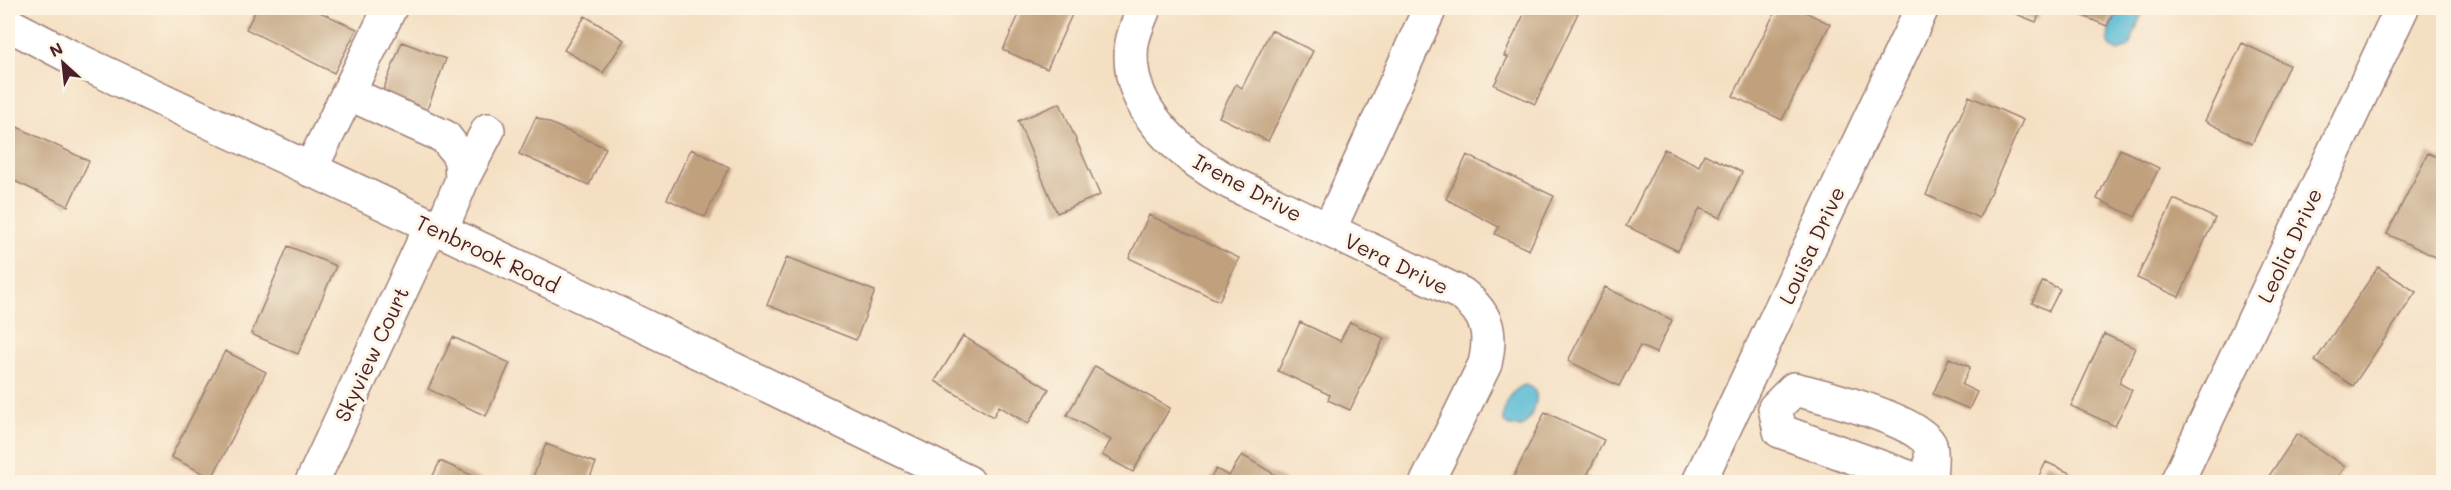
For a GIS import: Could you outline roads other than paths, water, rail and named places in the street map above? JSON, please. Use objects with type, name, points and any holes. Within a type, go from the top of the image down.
[{"type":"street","points":[[310,170],[390,8]]},
{"type":"street","name":"Irene Drive","points":[[1144,8],[1132,42],[1135,82],[1152,118],[1168,138],[1210,171],[1329,230]]},
{"type":"street","name":"Vera Drive","points":[[1427,483],[1485,364],[1490,343],[1486,321],[1476,305],[1462,294],[1329,230],[1430,8]]},
{"type":"street","name":"Louisa Drive","points":[[1699,483],[1922,8]]},
{"type":"street","name":"Leolia Drive","points":[[2177,483],[2402,8]]},
{"type":"street","name":"Tenbrook Road","points":[[8,24],[71,57],[436,228],[968,483]]},
{"type":"street","points":[[348,93],[445,137],[458,154],[462,180]]},
{"type":"street","name":"Skyview Court","points":[[312,483],[436,228],[488,130]]},
{"type":"street","points":[[1775,408],[1794,388],[1862,407],[1921,433],[1930,445],[1930,483]]},
{"type":"street","points":[[1741,393],[1775,408]]},
{"type":"street","points":[[1775,408],[1780,431],[1922,483]]},
{"type":"water","points":[[2122,8],[2136,8],[2141,15],[2129,47],[2119,51],[2110,46],[2108,36],[2112,20]]},
{"type":"water","points":[[1525,385],[1535,392],[1536,404],[1522,427],[1510,426],[1504,422],[1506,405],[1516,390]]}]
